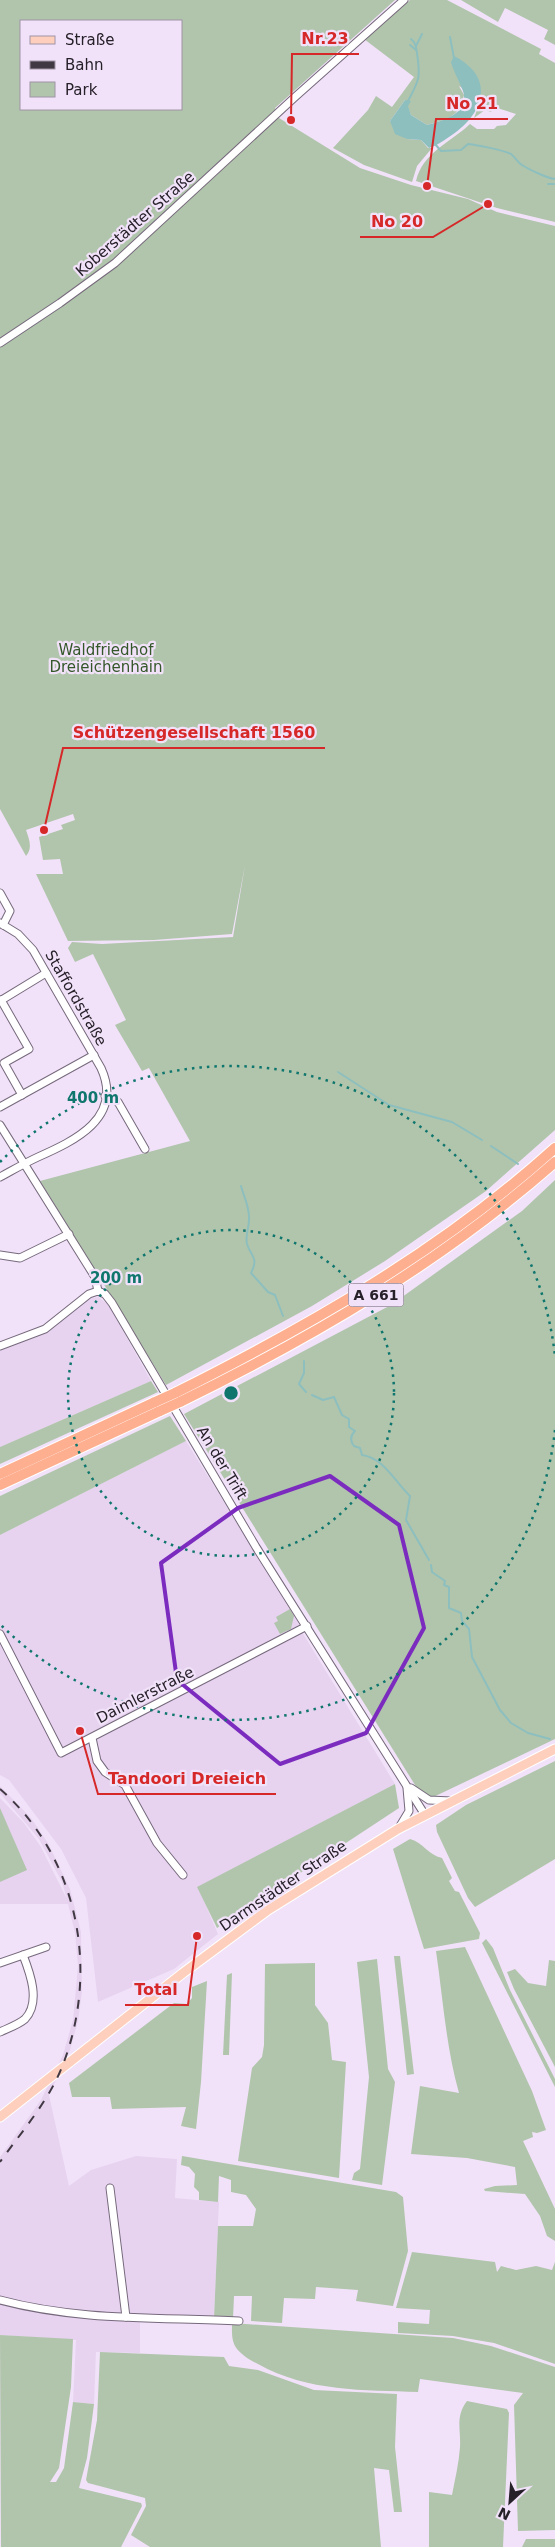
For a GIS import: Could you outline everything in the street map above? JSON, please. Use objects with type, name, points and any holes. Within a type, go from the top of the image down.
[{"type":"highway","name":"A 661","points":[[178,1397],[404,1265],[503,1193],[555,1148]]},
{"type":"highway","name":"A 661","points":[[0,1485],[317,1330],[394,1284],[468,1233],[555,1162]]},
{"type":"highway","name":"A 661","points":[[0,1474],[158,1407]]},
{"type":"main road","name":"Darmstädter Straße","points":[[0,2116],[218,1946],[276,1906],[398,1829],[555,1750]]},
{"type":"street","name":"Koberstädter Straße","points":[[0,343],[115,263],[294,97],[404,0]]},
{"type":"street","name":"Staffordstraße","points":[[0,893],[10,911],[2,924],[18,934],[30,945],[94,1055],[105,1078],[106,1096]]},
{"type":"street","points":[[22,1095],[4,1063],[29,1049],[1,1000],[46,973]]},
{"type":"street","points":[[0,1108],[94,1055]]},
{"type":"street","points":[[0,1177],[84,1133],[98,1118],[106,1096],[118,1102],[145,1149]]},
{"type":"street","name":"An der Trift","points":[[0,1124],[95,1276],[98,1291],[105,1294],[112,1303],[204,1461],[425,1815]]},
{"type":"street","points":[[0,1255],[20,1258],[68,1234]]},
{"type":"street","points":[[0,1346],[45,1328],[88,1294],[98,1291]]},
{"type":"street","name":"Daimlerstraße","points":[[0,1634],[61,1752],[92,1738],[307,1626]]},
{"type":"street","points":[[92,1738],[97,1760],[105,1772],[125,1785],[157,1843],[183,1875]]},
{"type":"street","points":[[407,1785],[429,1800],[451,1801]]},
{"type":"street","points":[[398,1829],[409,1812],[407,1785]]},
{"type":"street","points":[[0,1963],[46,1946]]},
{"type":"street","points":[[0,2032],[21,2022],[31,2009],[33,1998],[32,1981],[23,1955]]},
{"type":"street","points":[[110,2188],[126,2317]]},
{"type":"street","points":[[0,2300],[76,2314],[239,2321]]},
{"type":"highlighted area","points":[[330,1476],[399,1525],[424,1628],[366,1733],[280,1764],[177,1680],[161,1563],[238,1508]]},
{"type":"shaded area","points":[[454,56],[468,65],[481,85],[481,96],[471,118],[449,137],[429,148],[421,140],[407,139],[395,134],[390,121],[405,100],[411,101],[408,106],[411,115],[427,125],[452,116],[461,108],[464,102],[464,95],[451,62]]},
{"type":"shaded area","points":[[98,1297],[108,1304],[151,1381],[0,1447],[0,1349],[46,1332],[86,1299]]},
{"type":"shaded area","points":[[186,1441],[295,1616],[302,1632],[395,1784],[198,1887],[218,1934],[174,1969],[98,2002],[86,1898],[61,1849],[9,1780],[0,1775],[0,1535]]},
{"type":"shaded area","points":[[0,1786],[31,1818],[48,1843],[70,1889],[81,1932],[82,1992],[78,2021],[70,2050],[49,2095],[69,2186],[91,2170],[136,2156],[177,2159],[175,2198],[219,2202],[214,2318],[140,2315],[140,2353],[96,2352],[94,2404],[73,2402],[76,2340],[0,2335],[0,2157],[41,2100],[63,2055],[73,2020],[78,1966],[75,1933],[68,1904],[0,1904],[0,1798],[24,1823],[41,1847],[67,1899],[62,1882],[39,1839],[0,1793]]},
{"type":"green space","name":"Waldfriedhof Dreieichenhain","points":[[0,0],[395,0],[275,108],[279,118],[360,168],[411,185],[468,199],[497,212],[555,226],[555,1130],[486,1191],[385,1261],[312,1306],[166,1385],[40,1181],[190,1141],[149,1068],[142,1071],[115,1025],[126,1020],[93,954],[75,962],[68,948],[72,942],[102,944],[233,937],[245,865],[232,934],[154,940],[68,941],[36,874],[63,874],[60,859],[43,860],[39,837],[63,829],[61,825],[75,820],[73,814],[26,830],[30,847],[26,856],[0,809]]},
{"type":"green space","points":[[410,0],[447,0],[541,49],[539,54],[555,63],[555,222],[497,208],[416,181],[420,171],[431,155],[470,124],[477,129],[494,129],[497,126],[506,125],[516,114],[494,107],[491,112],[485,110],[474,118],[481,99],[459,86],[464,95],[462,103],[455,113],[446,119],[427,125],[411,115],[405,100],[390,121],[407,139],[421,140],[428,148],[432,148],[417,166],[412,182],[364,165],[333,148],[368,110],[376,96],[392,107],[414,77],[364,39]]},
{"type":"green space","points":[[461,0],[555,0],[555,45],[544,39],[548,30],[505,8],[498,22]]},
{"type":"green space","points":[[555,1180],[555,1739],[425,1801],[184,1414],[391,1305],[522,1211]]},
{"type":"green space","points":[[151,1381],[158,1392],[0,1464],[0,1447]]},
{"type":"green space","points":[[170,1416],[186,1441],[0,1535],[0,1496]]},
{"type":"green space","points":[[290,1609],[294,1616],[291,1629],[280,1634],[274,1623],[278,1621],[276,1617]]},
{"type":"green space","points":[[555,1761],[555,1859],[475,1907],[468,1898],[437,1832],[436,1825],[466,1805]]},
{"type":"green space","points":[[395,1784],[399,1808],[217,1928],[197,1887]]},
{"type":"green space","points":[[0,1808],[27,1870],[0,1882]]},
{"type":"green space","points":[[410,1839],[442,1858],[452,1878],[449,1881],[455,1891],[459,1892],[480,1933],[479,1939],[424,1949],[393,1849]]},
{"type":"green space","points":[[486,1939],[493,1948],[510,1990],[555,2079],[555,2087],[482,1943]]},
{"type":"green space","points":[[465,1947],[532,2091],[546,2130],[537,2133],[532,2132],[533,2137],[523,2141],[555,2209],[555,2241],[547,2236],[540,2216],[525,2194],[485,2191],[484,2189],[495,2186],[517,2185],[515,2167],[467,2158],[411,2154],[420,2086],[459,2093],[448,2041],[436,1951]]},
{"type":"green space","points":[[394,1956],[400,1956],[414,2074],[407,2075]]},
{"type":"green space","points":[[377,1959],[388,2069],[395,2082],[382,2185],[352,2180],[354,2173],[360,2169],[369,2077],[357,1962]]},
{"type":"green space","points":[[549,1960],[555,1961],[555,2067],[507,1972],[515,1969],[528,1983],[546,1986]]},
{"type":"green space","points":[[315,1963],[315,2005],[328,2023],[332,2060],[346,2062],[339,2178],[238,2161],[252,2068],[262,2057],[264,2045],[265,1964]]},
{"type":"green space","points":[[232,1973],[229,2055],[223,2055],[227,1975]]},
{"type":"green space","points":[[207,1981],[201,2082],[196,2129],[181,2126],[186,2107],[112,2109],[110,2097],[72,2097],[69,2083],[174,2003],[187,2004],[192,1998],[192,1987]]},
{"type":"green space","points":[[182,2156],[396,2192],[403,2197],[408,2251],[393,2306],[356,2301],[358,2290],[316,2287],[315,2299],[284,2298],[282,2323],[251,2321],[252,2296],[234,2296],[233,2319],[214,2318],[218,2226],[253,2226],[256,2209],[246,2195],[231,2192],[231,2180],[219,2176],[218,2202],[199,2200],[199,2192],[194,2187],[195,2174],[189,2167],[181,2165]]},
{"type":"green space","points":[[412,2252],[495,2262],[497,2272],[501,2266],[516,2270],[536,2266],[552,2270],[555,2262],[555,2364],[494,2343],[453,2336],[398,2333],[398,2322],[429,2324],[430,2310],[396,2308]]},
{"type":"green space","points":[[232,2323],[453,2338],[491,2346],[555,2367],[555,2530],[518,2531],[514,2405],[523,2393],[420,2379],[418,2392],[357,2390],[316,2385],[277,2373],[247,2358],[237,2349],[234,2343]]},
{"type":"green space","points":[[0,2335],[73,2339],[71,2387],[59,2468],[50,2482],[56,2482],[64,2468],[73,2402],[94,2404],[87,2458],[79,2488],[141,2503],[142,2506],[121,2547],[1,2547]]},
{"type":"green space","points":[[100,2352],[224,2357],[229,2366],[258,2370],[314,2390],[397,2394],[395,2447],[402,2512],[394,2512],[389,2470],[374,2468],[381,2547],[150,2547],[131,2535],[146,2506],[145,2498],[88,2483],[86,2480],[97,2420]]},
{"type":"green space","points":[[467,2401],[507,2409],[509,2413],[503,2547],[429,2547],[429,2492],[452,2495],[458,2465],[459,2423],[461,2412]]},
{"type":"green space","points":[[526,2539],[555,2539],[555,2547],[522,2547]]},
{"type":"waterway","points":[[416,46],[422,34]]},
{"type":"waterway","points":[[450,37],[454,58]]},
{"type":"waterway","points":[[407,103],[419,74],[416,47],[411,39]]},
{"type":"waterway","points":[[410,45],[416,50]]},
{"type":"waterway","points":[[435,144],[441,151],[461,150],[468,144],[502,151],[511,154],[529,169],[555,179]]},
{"type":"waterway","points":[[548,184],[554,184]]},
{"type":"waterway","points":[[338,1072],[389,1105],[452,1122],[482,1140]]},
{"type":"waterway","points":[[491,1146],[518,1164]]},
{"type":"waterway","points":[[241,1186],[248,1207],[249,1223],[246,1238],[254,1260],[251,1273],[268,1292],[275,1295],[283,1316]]},
{"type":"waterway","points":[[304,1361],[304,1373],[299,1384],[306,1392]]},
{"type":"waterway","points":[[312,1395],[323,1400],[334,1397],[342,1415],[349,1419],[349,1427],[355,1431],[351,1438],[354,1446],[360,1448],[362,1455],[377,1461],[389,1471],[410,1496],[406,1520],[429,1560]]},
{"type":"waterway","points":[[431,1565],[432,1572],[445,1581],[444,1585],[449,1587],[449,1608],[461,1613],[462,1621],[469,1629],[472,1657],[500,1710],[511,1723],[528,1733],[550,1739]]},
{"type":"railway","points":[[0,1789],[27,1817],[48,1848],[64,1882],[75,1918],[80,1955],[79,1993],[73,2030],[62,2067],[50,2092],[0,2162]]},
{"type":"place","name":"Nr.23","points":[[291,120]]},
{"type":"place","name":"No 21","points":[[427,186]]},
{"type":"place","name":"No 20","points":[[488,204]]},
{"type":"place","name":"Schützengesellschaft 1560","points":[[44,830]]},
{"type":"place","name":"Tandoori Dreieich","points":[[80,1731]]},
{"type":"place","name":"Total","points":[[197,1936]]}]
